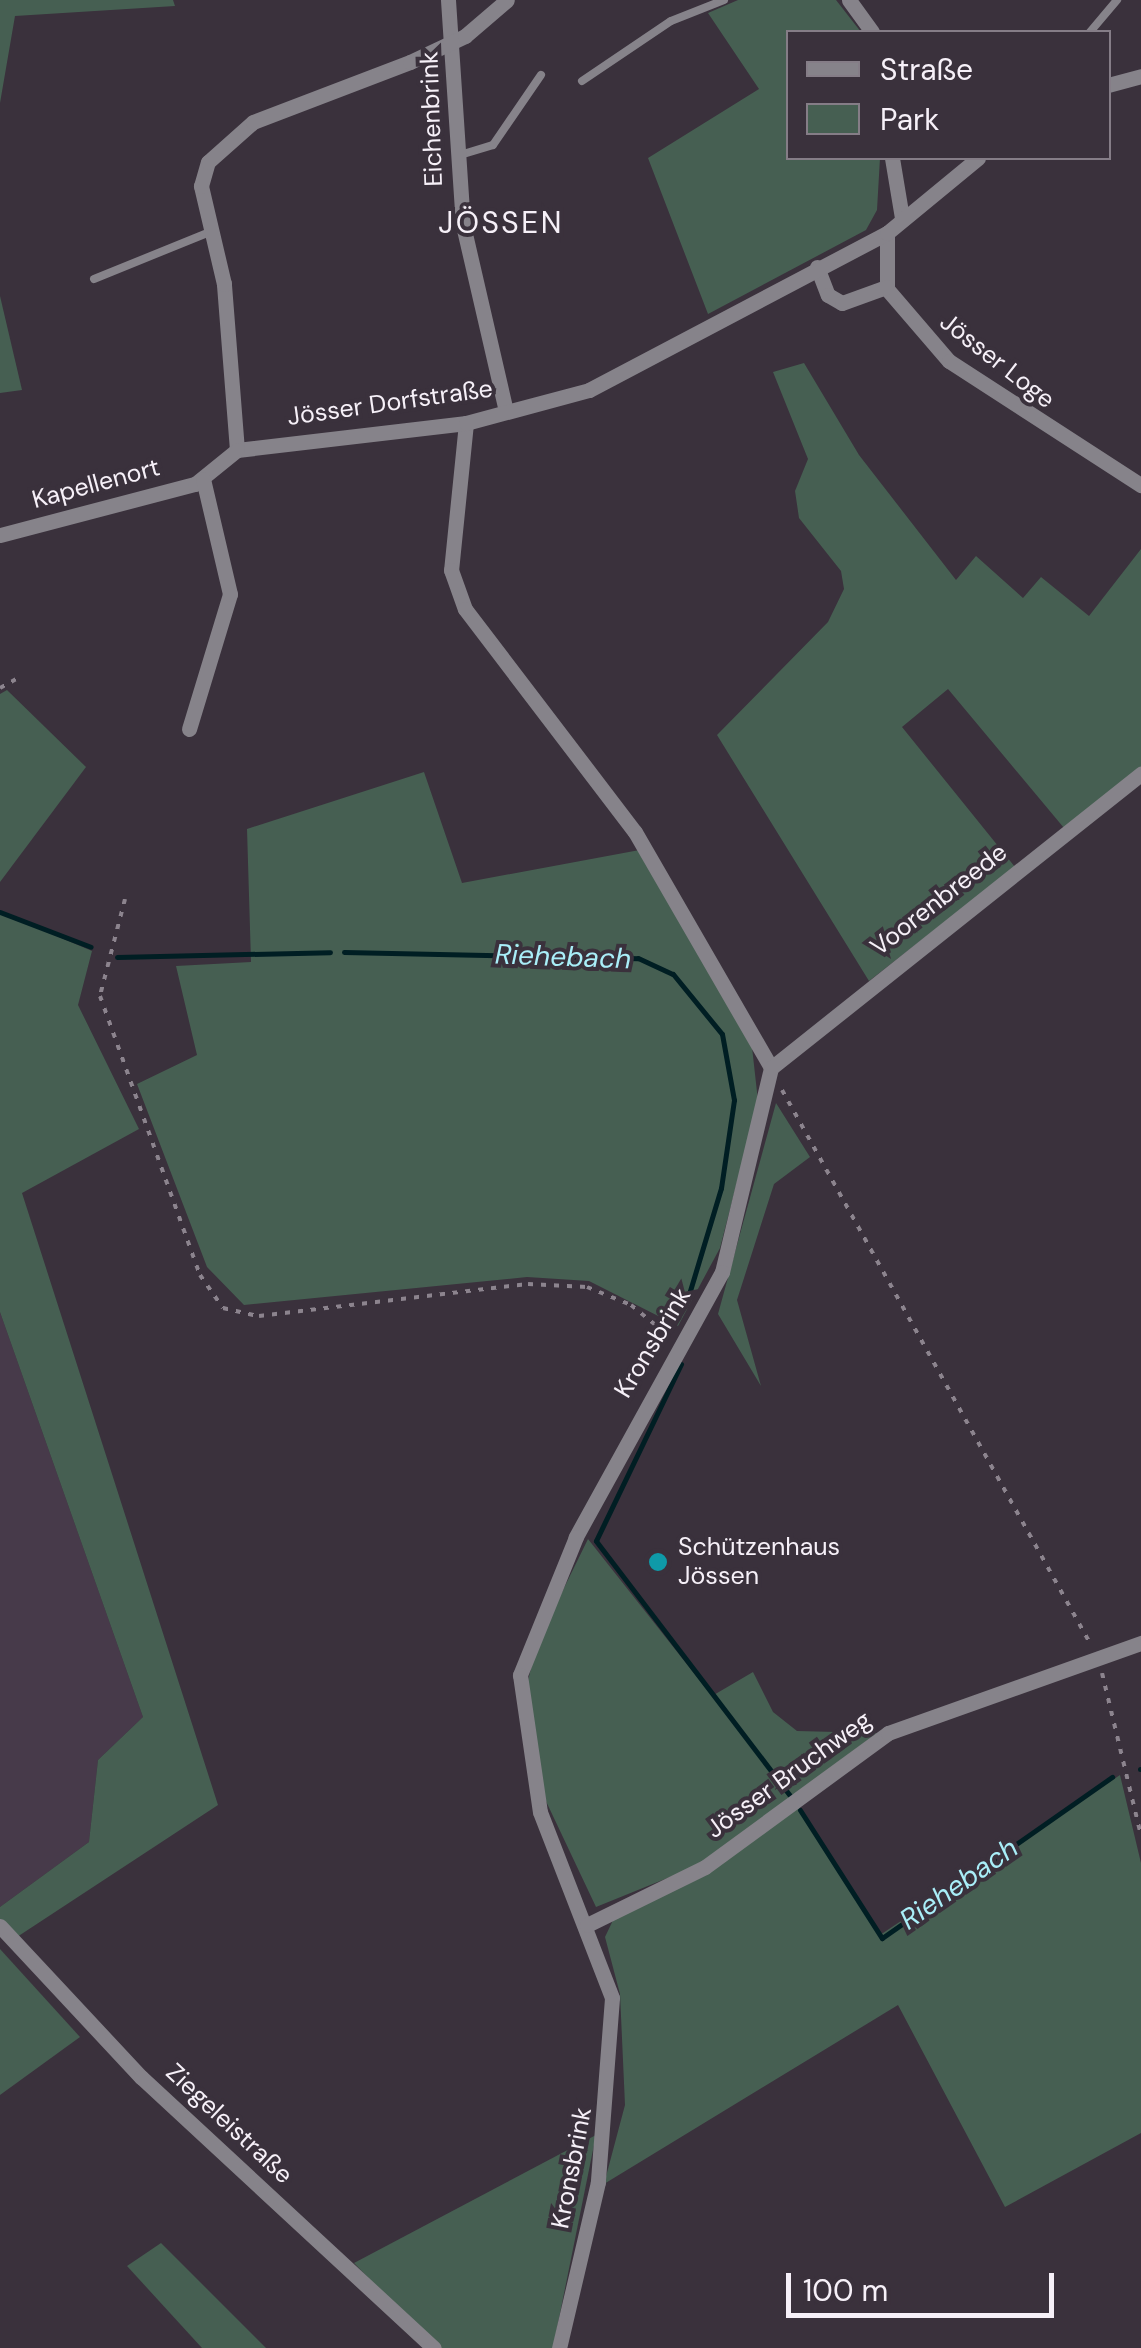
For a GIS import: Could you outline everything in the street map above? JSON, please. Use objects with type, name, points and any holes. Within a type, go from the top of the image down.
[{"type":"street","name":"Eichenbrink","points":[[448,0],[455,40],[456,157],[506,412]]},
{"type":"street","points":[[237,450],[224,284],[201,186],[222,143],[455,40],[507,0]]},
{"type":"street","points":[[849,0],[871,30]]},
{"type":"street","points":[[1111,84],[1141,76]]},
{"type":"street","points":[[892,160],[902,218]]},
{"type":"street","name":"Jösser Dorfstraße","points":[[237,450],[466,423],[626,374],[817,266],[887,233],[975,160]]},
{"type":"street","points":[[817,266],[842,303],[886,286],[887,233]]},
{"type":"street","name":"Jösser Loge","points":[[886,286],[903,315],[981,387],[1141,485]]},
{"type":"street","points":[[466,423],[451,570],[465,608],[634,832],[771,1068]]},
{"type":"street","name":"Kapellenort","points":[[0,535],[203,479],[237,450]]},
{"type":"street","points":[[189,729],[230,594],[203,479]]},
{"type":"street","name":"Voorenbreede","points":[[771,1068],[1141,774]]},
{"type":"street","name":"Kronsbrink","points":[[559,2348],[610,2102],[612,1998],[587,1925],[540,1812],[520,1676],[531,1632],[677,1342],[722,1272],[771,1068]]},
{"type":"street","name":"Jösser Bruchweg","points":[[587,1925],[705,1866],[888,1733],[1141,1644]]},
{"type":"street","name":"Ziegeleistraße","points":[[0,1926],[141,2076],[434,2348]]},
{"type":"lane","points":[[582,80],[671,21],[724,0]]},
{"type":"lane","points":[[1092,30],[1118,0]]},
{"type":"lane","points":[[456,157],[493,144],[542,75]]},
{"type":"lane","points":[[94,278],[210,232]]},
{"type":"path","points":[[0,688],[16,679]]},
{"type":"path","points":[[125,899],[100,996],[200,1274],[223,1308],[259,1316],[528,1284],[586,1287],[631,1304],[677,1342]]},
{"type":"path","points":[[771,1068],[1098,1657],[1141,1836]]},
{"type":"shaded area","points":[[0,1312],[143,1717],[98,1760],[89,1842],[0,1907]]},
{"type":"green space","points":[[0,0],[173,0],[175,6],[15,16],[0,103]]},
{"type":"green space","points":[[738,0],[836,0],[859,30],[786,30],[786,160],[880,160],[877,210],[866,230],[708,314],[648,158],[759,89],[708,13]]},
{"type":"green space","points":[[0,296],[22,390],[0,393]]},
{"type":"green space","points":[[804,363],[859,455],[956,580],[976,556],[1023,598],[1041,577],[1089,616],[1141,549],[1141,767],[1064,828],[948,689],[902,727],[1015,867],[869,981],[717,735],[828,622],[844,589],[841,571],[799,518],[795,491],[808,459],[773,372]]},
{"type":"green space","points":[[7,690],[86,767],[0,882],[0,694]]},
{"type":"green space","points":[[424,772],[462,883],[645,849],[752,1047],[758,1101],[720,1248],[678,1326],[589,1281],[527,1277],[244,1305],[207,1267],[137,1084],[197,1055],[176,966],[251,962],[247,829]]},
{"type":"green space","points":[[0,912],[92,951],[78,1005],[139,1129],[22,1193],[218,1805],[17,1937],[0,1924],[0,1907],[89,1842],[98,1760],[143,1717],[0,1312]]},
{"type":"green space","points":[[776,1103],[810,1157],[774,1184],[737,1300],[761,1386],[718,1314]]},
{"type":"green space","points":[[588,1539],[712,1696],[753,1672],[773,1712],[797,1731],[877,1733],[702,1864],[596,1907],[544,1797],[525,1692],[538,1641]]},
{"type":"green space","points":[[1120,1775],[1141,1863],[1141,2133],[1005,2207],[898,2005],[604,2184],[625,2105],[620,1994],[605,1937],[615,1916],[797,1805],[880,1935]]},
{"type":"green space","points":[[0,1949],[80,2037],[0,2095]]},
{"type":"green space","points":[[596,2135],[553,2348],[436,2348],[354,2263]]},
{"type":"green space","points":[[161,2243],[266,2348],[202,2348],[127,2266]]},
{"type":"waterway","name":"Riehebach","points":[[0,912],[91,947]]},
{"type":"waterway","name":"Riehebach","points":[[117,957],[330,952]]},
{"type":"waterway","name":"Riehebach","points":[[344,952],[638,958],[673,974],[722,1034],[734,1100],[721,1188],[689,1294]]},
{"type":"waterway","name":"Riehebach","points":[[681,1364],[596,1541],[790,1796]]},
{"type":"waterway","name":"Riehebach","points":[[800,1810],[882,1938],[1112,1777]]},
{"type":"place","name":"Schützenhaus Jössen","points":[[658,1562]]},
{"type":"district","name":"JÖSSEN","points":[[501,223]]}]
